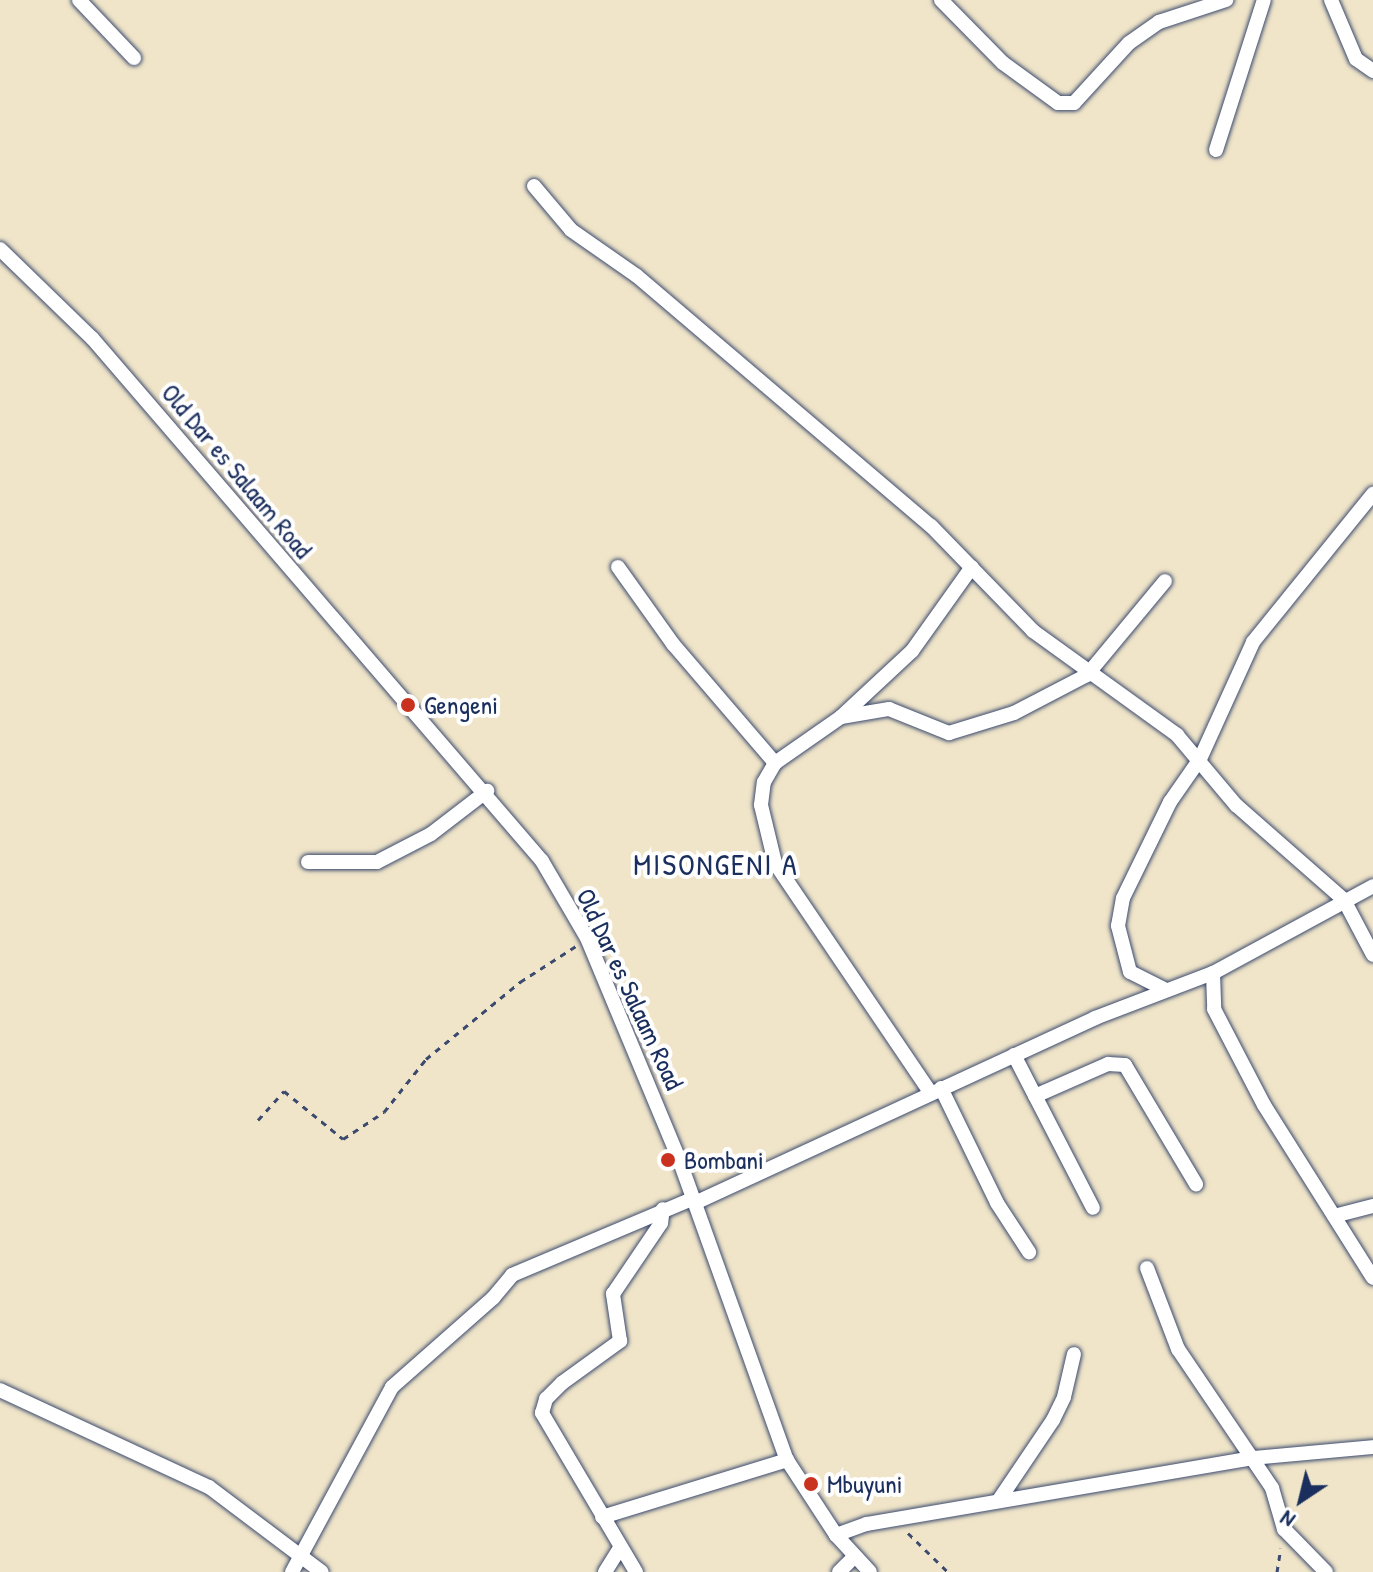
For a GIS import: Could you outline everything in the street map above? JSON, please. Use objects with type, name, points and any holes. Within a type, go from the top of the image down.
[{"type":"street","points":[[79,0],[134,58]]},
{"type":"street","points":[[941,0],[1039,92],[1058,103],[1074,103],[1129,43],[1159,22],[1226,0]]},
{"type":"street","points":[[1216,150],[1264,0]]},
{"type":"street","points":[[1331,0],[1356,59],[1373,71]]},
{"type":"street","points":[[534,186],[571,230],[637,276],[931,526],[1033,631],[1087,675],[1154,716],[1200,759],[1270,839],[1344,900],[1373,955]]},
{"type":"street","name":"Old Dar es Salaam Road","points":[[0,249],[92,338],[289,570],[487,791],[542,861],[587,938],[694,1201],[787,1460],[836,1535],[870,1572]]},
{"type":"street","points":[[1166,990],[1130,972],[1118,926],[1123,898],[1155,832],[1200,759],[1253,642],[1373,494]]},
{"type":"street","points":[[618,567],[673,644],[775,763]]},
{"type":"street","points":[[972,567],[912,651],[841,717],[775,763],[764,782],[761,805],[775,863],[936,1090],[997,1203],[1029,1252]]},
{"type":"street","points":[[841,717],[889,709],[949,733],[963,732],[1014,713],[1087,675],[1165,581]]},
{"type":"street","points":[[308,862],[377,862],[431,834],[487,791]]},
{"type":"street","points":[[292,1572],[392,1387],[493,1298],[512,1275],[663,1209],[694,1201],[1014,1055],[1213,973],[1373,886]]},
{"type":"street","points":[[1213,973],[1214,1009],[1264,1105],[1373,1278]]},
{"type":"street","points":[[1014,1055],[1093,1208]]},
{"type":"street","points":[[1035,1096],[1108,1064],[1125,1065],[1196,1184]]},
{"type":"street","points":[[1334,1216],[1373,1206]]},
{"type":"street","points":[[636,1572],[542,1413],[546,1399],[562,1383],[620,1341],[613,1294],[661,1223],[663,1209]]},
{"type":"street","points":[[1147,1268],[1178,1349],[1272,1488],[1284,1529],[1326,1572]]},
{"type":"street","points":[[999,1500],[1053,1420],[1064,1397],[1074,1354]]},
{"type":"street","points":[[0,1390],[209,1487],[322,1572]]},
{"type":"street","points":[[836,1535],[867,1524],[1253,1458],[1373,1447]]},
{"type":"street","points":[[602,1517],[787,1460]]},
{"type":"street","points":[[605,1572],[620,1548]]},
{"type":"street","points":[[839,1572],[854,1557]]},
{"type":"path","points":[[258,1120],[284,1091],[343,1139],[384,1112],[426,1059],[520,982],[587,938]]},
{"type":"path","points":[[896,1521],[948,1572]]},
{"type":"path","points":[[1277,1572],[1284,1529]]},
{"type":"place","name":"Gengeni","points":[[408,705]]},
{"type":"place","name":"Bombani","points":[[668,1160]]},
{"type":"place","name":"Mbuyuni","points":[[811,1484]]},
{"type":"district","name":"MISONGENI A","points":[[716,864]]}]
